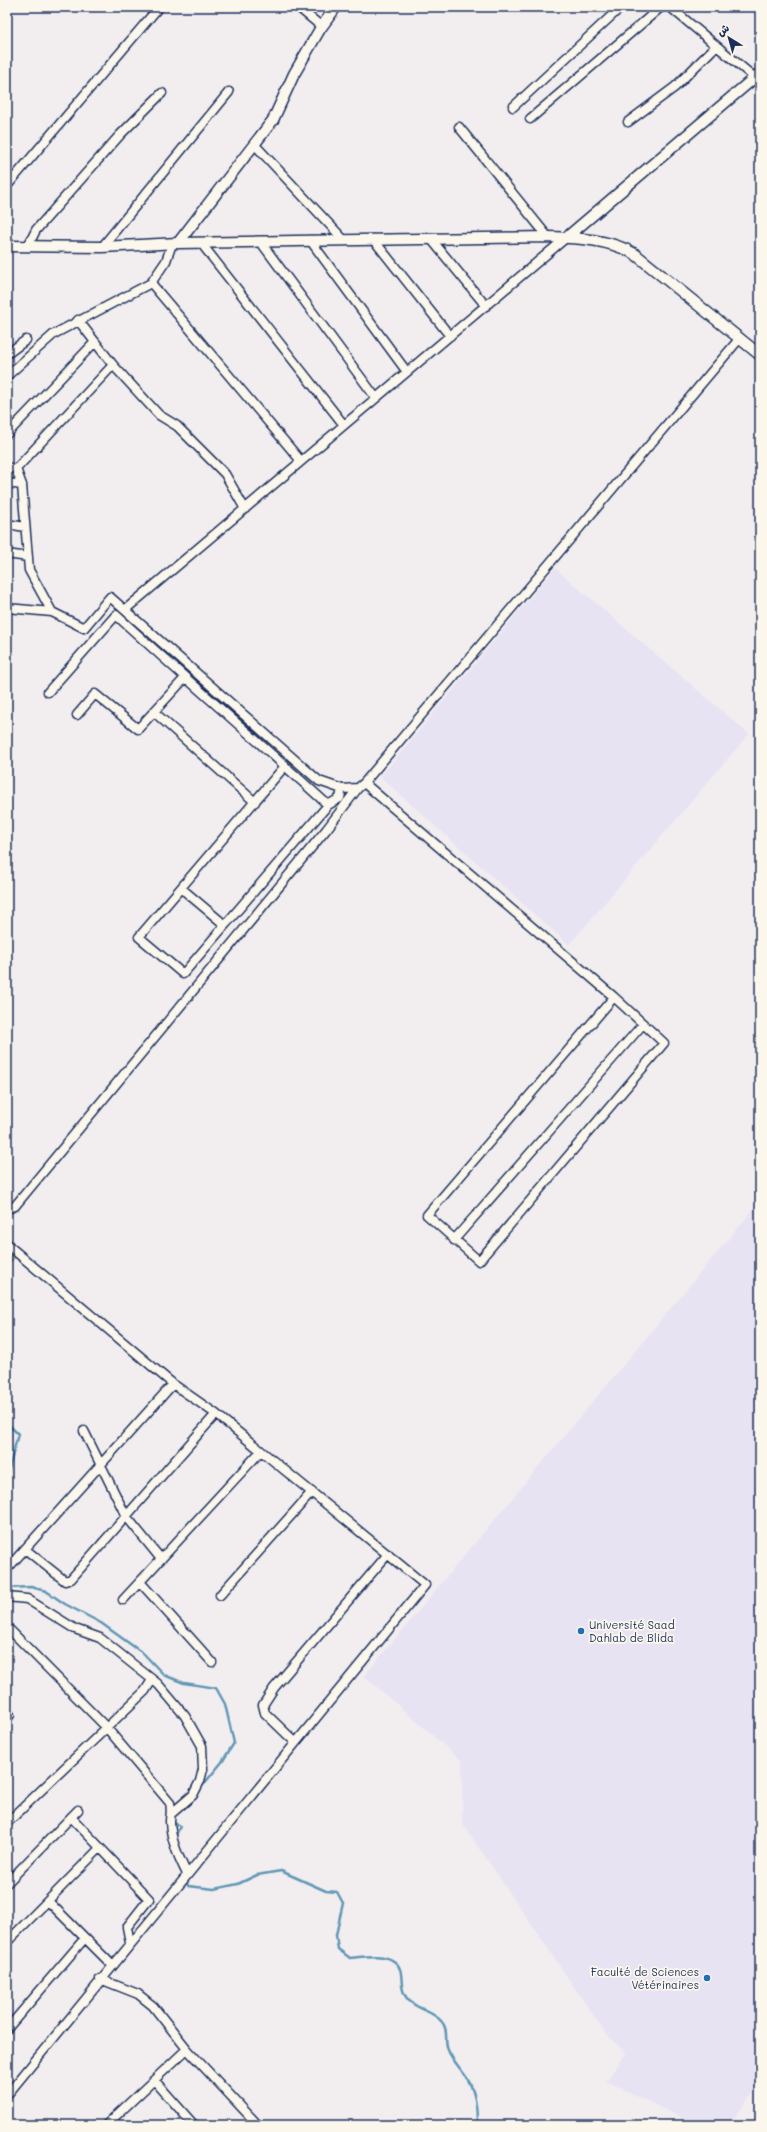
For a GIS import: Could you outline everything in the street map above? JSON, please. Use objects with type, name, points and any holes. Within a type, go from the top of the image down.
[{"type":"street","points":[[7,186],[159,7]]},
{"type":"street","points":[[298,7],[322,27]]},
{"type":"street","points":[[7,376],[54,334],[78,320],[151,283],[166,261],[175,244],[255,145],[273,120],[294,74],[322,27],[336,7]]},
{"type":"street","points":[[513,107],[621,7]]},
{"type":"street","points":[[530,119],[661,7]]},
{"type":"street","points":[[126,609],[757,76],[716,46],[670,7]]},
{"type":"street","points":[[628,122],[674,87],[716,46]]},
{"type":"street","points":[[28,246],[36,230],[120,135],[162,92]]},
{"type":"street","points":[[102,247],[229,92]]},
{"type":"street","points":[[459,127],[548,237]]},
{"type":"street","points":[[255,145],[344,240]]},
{"type":"street","points":[[7,246],[102,247],[260,241],[548,237],[567,237],[606,242],[624,248],[635,254],[760,355]]},
{"type":"street","points":[[373,239],[450,336]]},
{"type":"street","points":[[432,239],[486,306]]},
{"type":"street","points":[[310,240],[407,372]]},
{"type":"street","points":[[260,241],[376,398]]},
{"type":"street","points":[[200,243],[344,425]]},
{"type":"street","points":[[151,283],[301,461]]},
{"type":"street","points":[[78,320],[113,365],[159,415],[177,426],[225,474],[245,509]]},
{"type":"street","points":[[8,1210],[15,1206],[296,867],[326,830],[342,801],[361,785],[740,338]]},
{"type":"street","points":[[7,354],[26,340]]},
{"type":"street","points":[[7,434],[96,342]]},
{"type":"street","points":[[16,470],[113,365]]},
{"type":"street","points":[[7,467],[16,470],[22,485],[29,570],[52,612]]},
{"type":"street","points":[[7,482],[22,485]]},
{"type":"street","points":[[7,524],[25,527]]},
{"type":"street","points":[[7,554],[28,557]]},
{"type":"street","points":[[7,608],[52,612],[84,628],[110,597],[126,609],[319,780],[342,789],[361,785]]},
{"type":"street","points":[[48,692],[116,615],[328,805]]},
{"type":"street","points":[[77,715],[94,694],[138,729],[185,678]]},
{"type":"street","points":[[154,712],[255,802]]},
{"type":"street","points":[[285,766],[139,937],[183,974],[328,805],[342,801]]},
{"type":"street","points":[[361,785],[614,997],[664,1043],[479,1261],[427,1215],[614,997]]},
{"type":"street","points":[[342,789],[342,801]]},
{"type":"street","points":[[181,888],[225,925]]},
{"type":"street","points":[[454,1240],[643,1024]]},
{"type":"street","points":[[7,1243],[173,1384],[216,1414],[426,1585],[100,1979],[7,2095]]},
{"type":"street","points":[[7,1569],[173,1384]]},
{"type":"street","points":[[25,1549],[65,1581],[68,1581],[216,1414]]},
{"type":"street","points":[[84,1431],[126,1516],[161,1559]]},
{"type":"street","points":[[123,1600],[261,1450]]},
{"type":"street","points":[[220,1595],[312,1492]]},
{"type":"street","points":[[296,1742],[265,1713],[263,1705],[274,1688],[388,1554]]},
{"type":"street","points":[[140,1582],[212,1662]]},
{"type":"street","points":[[7,1597],[27,1599],[75,1629],[100,1638],[152,1680],[185,1716],[202,1746],[203,1769],[200,1781],[192,1795],[172,1813]]},
{"type":"street","points":[[7,1627],[106,1727],[170,1803],[172,1813],[170,1822],[175,1850],[187,1874]]},
{"type":"street","points":[[7,1823],[145,1691],[152,1680]]},
{"type":"street","points":[[7,1883],[78,1810]]},
{"type":"street","points":[[71,1818],[149,1899],[127,1927],[130,1943]]},
{"type":"street","points":[[7,1942],[100,1848]]},
{"type":"street","points":[[48,1901],[112,1965]]},
{"type":"street","points":[[7,2028],[85,1938]]},
{"type":"street","points":[[100,1979],[138,1994],[153,2006],[187,2049],[258,2125]]},
{"type":"street","points":[[106,2125],[187,2049]]},
{"type":"street","points":[[154,2080],[194,2125]]},
{"type":"shaded area","points":[[555,568],[749,734],[569,945],[380,777]]},
{"type":"shaded area","name":"Université Saad Dahlab de Blida","points":[[760,1201],[760,2081],[730,2125],[696,2125],[606,2081],[626,2053],[606,2034],[462,1823],[462,1761],[364,1676]]},
{"type":"green space","points":[[7,1247],[16,1256],[7,1266]]},
{"type":"waterway","points":[[7,1423],[18,1434],[7,1477]]},
{"type":"waterway","points":[[7,1588],[31,1587],[46,1591],[65,1604],[101,1623],[144,1654],[164,1675],[184,1683],[216,1688],[225,1704],[234,1743],[222,1762],[199,1790]]},
{"type":"waterway","points":[[172,1820],[180,1826],[175,1838]]},
{"type":"waterway","points":[[186,1880],[188,1886],[214,1889],[238,1884],[257,1875],[281,1871],[326,1891],[337,1892],[343,1903],[336,1935],[338,1949],[350,1958],[367,1956],[385,1957],[398,1965],[401,1973],[404,1993],[407,1998],[416,2006],[433,2014],[444,2025],[448,2050],[454,2061],[467,2078],[474,2095],[477,2125]]},
{"type":"place","name":"Université Saad Dahlab de Blida","points":[[581,1631]]},
{"type":"place","name":"Faculté de Sciences Vétérinaires","points":[[707,1978]]}]
